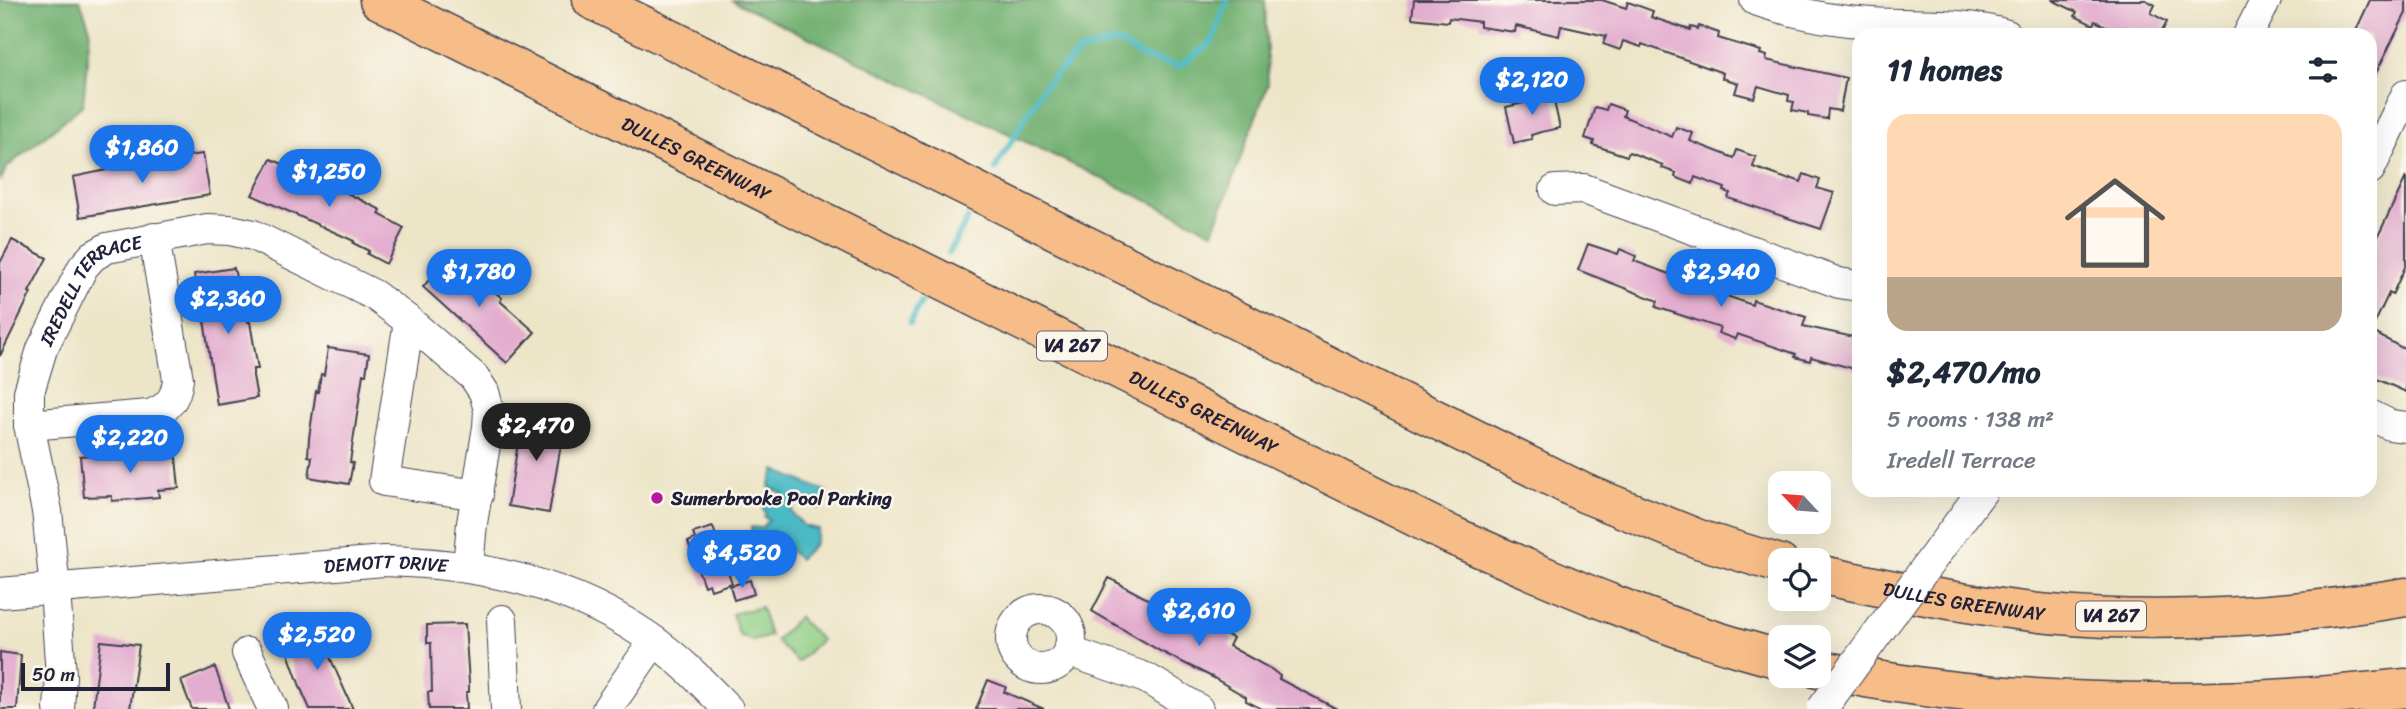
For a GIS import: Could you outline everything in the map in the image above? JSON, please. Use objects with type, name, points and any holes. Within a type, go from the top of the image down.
[{"type":"highway","name":"DULLES GREENWAY","points":[[379,0],[1451,535],[1555,581],[1642,615],[1768,655]]},
{"type":"highway","points":[[592,0],[1584,493],[1701,540],[1768,560]]},
{"type":"highway","name":"DULLES GREENWAY","points":[[1831,577],[1983,605],[2051,614],[2131,617],[2308,611],[2406,597]]},
{"type":"highway","points":[[1831,672],[1998,701],[2119,708],[2233,708],[2406,688]]},
{"type":"street","points":[[1755,0],[1825,19],[1958,25],[1973,28]]},
{"type":"street","points":[[2252,28],[2266,0]]},
{"type":"street","points":[[2377,155],[2406,96]]},
{"type":"street","points":[[1555,190],[1584,189],[1839,283],[1852,285]]},
{"type":"street","name":"IREDELL TERRACE","points":[[59,709],[61,676],[55,589],[47,511],[29,425],[29,392],[36,366],[83,267],[93,256],[107,248],[207,229],[253,235],[374,295],[474,377],[484,392],[489,410],[468,567]]},
{"type":"street","points":[[29,425],[149,415],[170,405],[178,379],[154,239]]},
{"type":"street","points":[[409,321],[384,481],[478,495]]},
{"type":"street","points":[[2377,418],[2390,425],[2406,427]]},
{"type":"street","points":[[1822,709],[1978,497]]},
{"type":"street","name":"DEMOTT DRIVE","points":[[0,593],[384,561],[429,562],[468,567],[548,587],[612,616],[654,641],[729,709]]},
{"type":"street","points":[[502,620],[506,709]]},
{"type":"street","points":[[607,709],[654,641]]},
{"type":"street","points":[[1068,651],[1146,678],[1198,709]]},
{"type":"street","points":[[247,653],[272,709]]},
{"type":"green space","points":[[0,0],[80,0],[90,29],[83,105],[7,167],[0,182]]},
{"type":"green space","points":[[731,0],[1265,0],[1268,84],[1213,232]]},
{"type":"green space","points":[[761,607],[770,636],[753,641],[739,635],[732,614]]},
{"type":"green space","points":[[798,617],[821,640],[798,662],[776,641]]},
{"type":"water","points":[[775,470],[827,492],[820,508],[792,498],[792,513],[804,526],[818,529],[814,545],[799,559],[786,547],[773,547],[760,555],[752,541],[751,527],[761,528],[769,520],[764,517],[765,504],[773,497],[779,500],[783,494],[769,487]]},
{"type":"building","points":[[1414,0],[1602,0],[1626,8],[1628,2],[1653,11],[1651,17],[1690,30],[1691,27],[1698,29],[1699,26],[1719,33],[1718,38],[1761,51],[1760,54],[1767,56],[1766,60],[1846,78],[1840,111],[1828,109],[1827,119],[1808,116],[1808,113],[1792,110],[1794,102],[1788,101],[1789,95],[1758,86],[1754,98],[1735,93],[1738,83],[1722,78],[1723,73],[1642,44],[1641,47],[1623,41],[1620,50],[1603,44],[1606,36],[1561,26],[1559,36],[1516,26],[1515,32],[1480,27],[1480,22],[1449,18],[1448,22],[1412,18]]},
{"type":"building","points":[[2052,0],[2146,0],[2155,5],[2151,13],[2167,22],[2164,28],[2110,28],[2095,21],[2093,25],[2075,16],[2077,12]]},
{"type":"building","points":[[2370,0],[2406,0],[2406,13],[2377,71],[2377,28],[2357,28]]},
{"type":"building","points":[[1540,91],[1542,99],[1553,97],[1560,128],[1531,135],[1532,139],[1514,143],[1506,107],[1524,103],[1522,95]]},
{"type":"building","points":[[1608,104],[1625,110],[1623,116],[1672,137],[1676,127],[1693,133],[1690,141],[1734,158],[1737,150],[1756,157],[1753,167],[1790,180],[1801,182],[1804,174],[1820,180],[1817,188],[1834,193],[1821,229],[1728,198],[1730,193],[1724,191],[1725,188],[1695,177],[1693,184],[1675,177],[1676,173],[1662,168],[1663,165],[1629,152],[1627,156],[1593,145],[1594,141],[1585,138],[1595,107],[1606,110]]},
{"type":"building","points":[[203,154],[210,195],[80,217],[73,177],[174,156]]},
{"type":"building","points":[[271,159],[381,210],[379,214],[404,228],[386,264],[367,254],[369,251],[353,243],[354,241],[252,195]]},
{"type":"building","points":[[2406,177],[2406,265],[2377,318],[2377,238]]},
{"type":"building","points":[[12,240],[47,258],[0,356],[0,263]]},
{"type":"building","points":[[1588,244],[1618,254],[1620,249],[1636,256],[1634,261],[1680,278],[1682,273],[1703,281],[1701,287],[1752,305],[1753,300],[1806,317],[1803,326],[1852,337],[1852,368],[1811,357],[1810,361],[1795,357],[1796,354],[1737,334],[1735,339],[1718,333],[1720,328],[1656,307],[1658,301],[1578,270]]},
{"type":"building","points":[[449,257],[465,270],[467,268],[502,298],[500,301],[535,332],[507,363],[423,287]]},
{"type":"building","points":[[234,268],[242,305],[245,305],[250,322],[258,369],[253,369],[257,398],[217,405],[200,294],[197,295],[194,274]]},
{"type":"building","points":[[2377,334],[2406,350],[2406,392],[2377,379]]},
{"type":"building","points":[[328,348],[369,354],[366,374],[363,374],[349,484],[309,477],[312,457],[308,456],[309,438],[316,391],[318,392],[321,374],[324,375]]},
{"type":"building","points":[[523,412],[563,419],[549,513],[508,506]]},
{"type":"building","points":[[175,448],[179,488],[158,490],[159,497],[112,501],[112,496],[84,497],[80,456],[101,454],[102,458],[155,453],[154,450]]},
{"type":"building","points":[[713,527],[732,583],[711,590],[709,584],[704,586],[688,542],[695,539],[693,533]]},
{"type":"building","points":[[1109,578],[1151,601],[1154,596],[1233,638],[1229,646],[1271,669],[1280,676],[1279,679],[1337,709],[1262,709],[1246,701],[1246,697],[1212,677],[1160,651],[1092,611]]},
{"type":"building","points":[[750,580],[754,594],[734,600],[730,586]]},
{"type":"building","points":[[465,624],[469,683],[469,692],[466,692],[467,709],[429,709],[428,692],[432,692],[431,643],[427,643],[427,625]]},
{"type":"building","points":[[319,626],[326,643],[324,644],[353,709],[310,709],[301,689],[284,642]]},
{"type":"building","points":[[101,641],[139,645],[130,709],[93,707]]},
{"type":"building","points":[[0,652],[21,655],[17,709],[0,709]]},
{"type":"building","points":[[215,667],[229,709],[192,709],[181,681]]},
{"type":"building","points":[[988,680],[1006,687],[1004,692],[1044,709],[976,709]]},
{"type":"waterway","points":[[995,169],[1044,86],[1080,51],[1118,42],[1143,57],[1179,66],[1212,42],[1227,0]]},
{"type":"waterway","points":[[949,253],[968,218]]},
{"type":"waterway","points":[[910,323],[921,302]]},
{"type":"place","name":"Sumerbrooke Pool Parking","points":[[657,498]]}]
